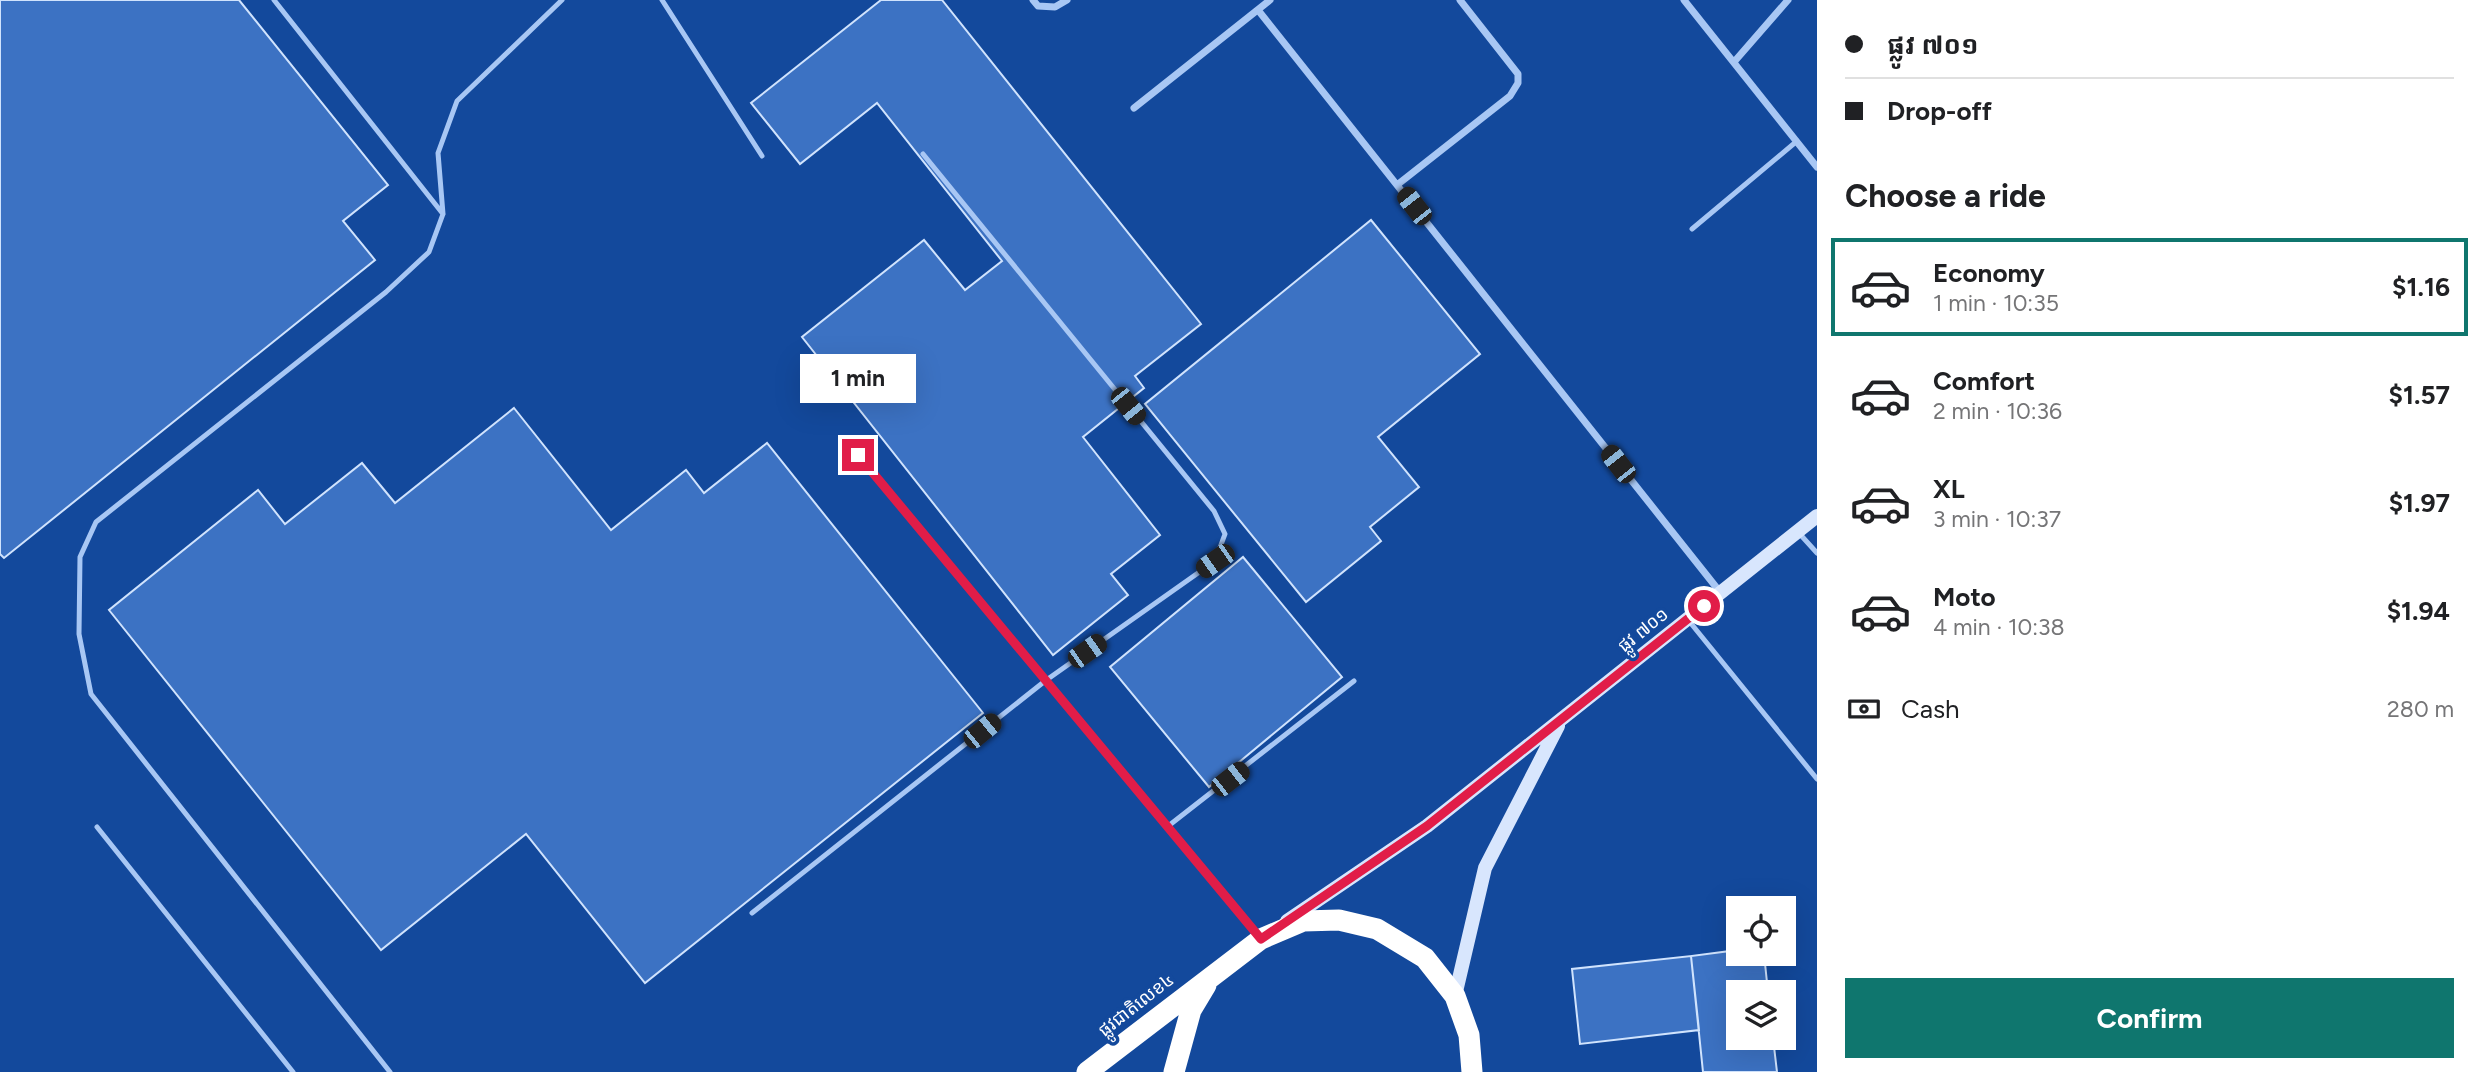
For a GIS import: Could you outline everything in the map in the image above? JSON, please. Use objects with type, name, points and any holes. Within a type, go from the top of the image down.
[{"type":"highway","name":"ផ្លូវជាតិលេខ៤","points":[[1087,1072],[1261,939],[1303,921],[1339,920],[1377,929],[1424,958],[1455,996],[1469,1035],[1472,1072]]},
{"type":"highway","points":[[1174,1072],[1191,1010],[1213,974]]},
{"type":"main road","name":"ផ្លូវ ៧០១","points":[[1261,939],[1427,826],[1817,516]]},
{"type":"main road","points":[[1455,996],[1485,868],[1560,722]]},
{"type":"street","points":[[1033,0],[1038,6],[1055,7],[1067,0]]},
{"type":"street","points":[[1134,108],[1270,0]]},
{"type":"street","points":[[1397,185],[1510,96],[1518,83],[1518,74],[1460,0]]},
{"type":"street","points":[[1684,0],[1817,167]]},
{"type":"street","points":[[1734,62],[1788,0]]},
{"type":"street","points":[[1258,10],[1720,592]]},
{"type":"lane","points":[[274,0],[443,214]]},
{"type":"lane","points":[[390,1072],[91,694],[79,634],[80,557],[96,522],[386,292],[429,252],[443,214],[438,153],[457,101],[562,0]]},
{"type":"lane","points":[[662,0],[762,156]]},
{"type":"lane","points":[[1692,229],[1797,141]]},
{"type":"lane","points":[[752,913],[1045,681],[1215,561],[1225,534],[1214,511],[923,154]]},
{"type":"lane","points":[[858,455],[1261,939]]},
{"type":"lane","points":[[1798,531],[1817,553]]},
{"type":"lane","points":[[1687,619],[1817,779]]},
{"type":"lane","points":[[1167,827],[1354,681]]},
{"type":"lane","points":[[97,827],[293,1072]]},
{"type":"building","points":[[0,0],[239,0],[388,185],[343,221],[375,260],[4,558],[0,554]]},
{"type":"building","points":[[881,0],[942,0],[1201,324],[1135,376],[1144,388],[1083,437],[1160,535],[1111,574],[1128,595],[1053,655],[802,337],[924,240],[965,290],[1002,261],[877,103],[800,164],[751,103]]},
{"type":"building","points":[[1371,220],[1480,354],[1378,437],[1419,487],[1370,527],[1381,541],[1306,602],[1145,404]]},
{"type":"building","points":[[514,408],[611,530],[686,470],[704,493],[767,443],[983,713],[645,983],[526,834],[381,950],[109,610],[258,490],[285,524],[362,463],[395,503]]},
{"type":"building","points":[[1243,557],[1342,677],[1209,787],[1110,667]]},
{"type":"building","points":[[1726,952],[1726,966],[1765,966],[1767,980],[1726,980],[1726,1050],[1774,1050],[1777,1072],[1703,1072],[1691,956]]},
{"type":"building","points":[[1691,956],[1699,1030],[1580,1044],[1572,969]]},
{"type":"route","points":[[858,455],[1261,939],[1427,826],[1704,606]]}]
